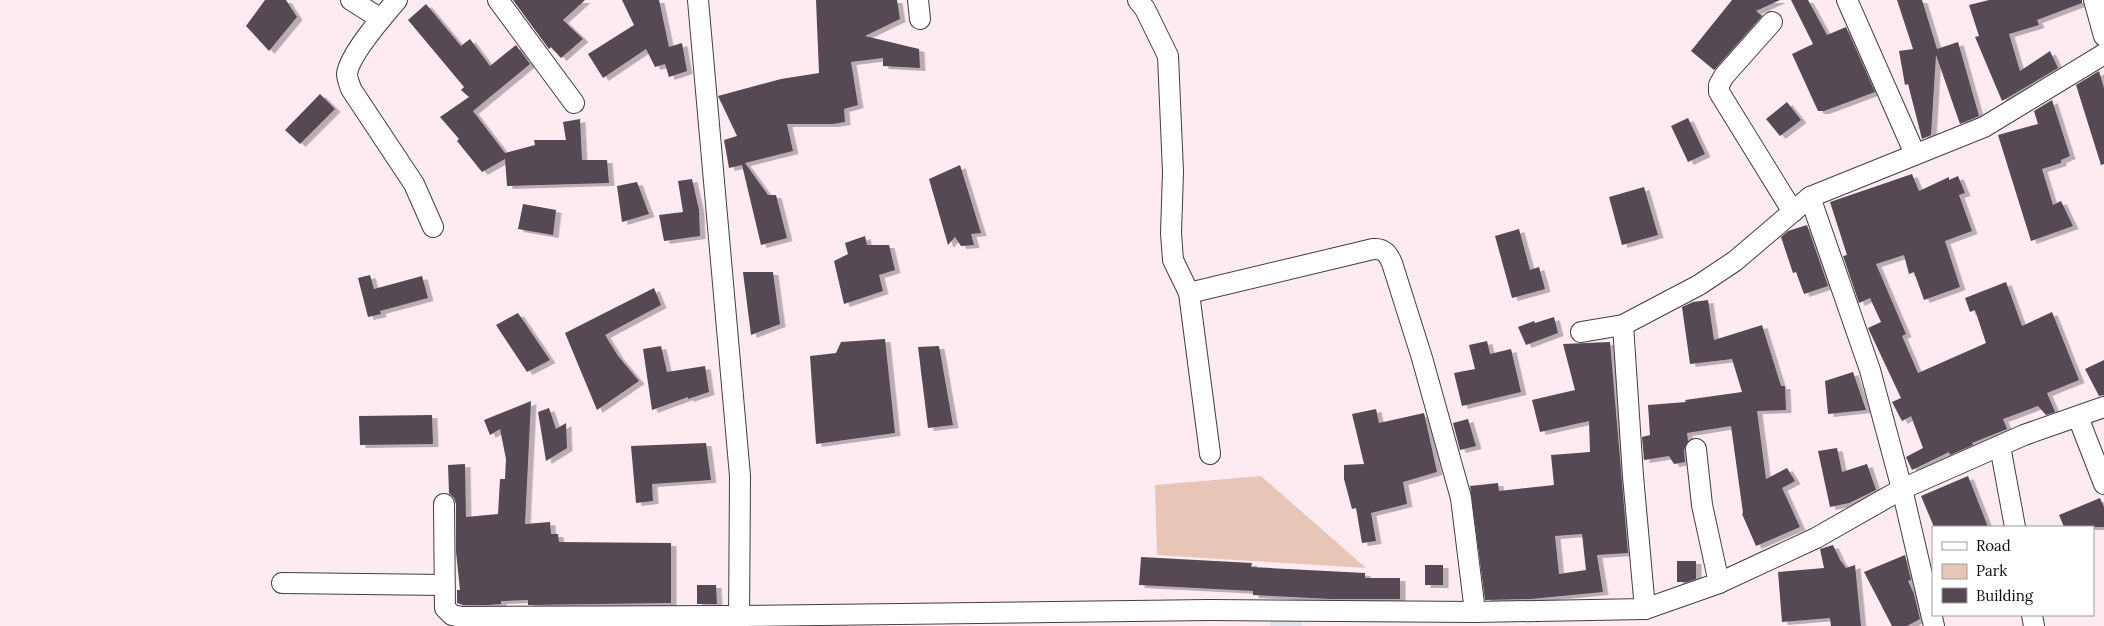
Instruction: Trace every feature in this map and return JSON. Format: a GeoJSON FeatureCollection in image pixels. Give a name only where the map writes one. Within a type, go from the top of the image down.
{"type":"FeatureCollection","features":[{"type":"Feature","properties":{"kind":"street"},"geometry":{"type":"LineString","coordinates":[[351,0],[381,19]]}},
{"type":"Feature","properties":{"kind":"street"},"geometry":{"type":"LineString","coordinates":[[397,0],[381,19],[352,61],[347,75],[351,89],[414,184],[433,227]]}},
{"type":"Feature","properties":{"kind":"street"},"geometry":{"type":"LineString","coordinates":[[498,0],[574,103]]}},
{"type":"Feature","properties":{"kind":"street"},"geometry":{"type":"LineString","coordinates":[[698,0],[740,476],[739,621]]}},
{"type":"Feature","properties":{"kind":"street"},"geometry":{"type":"LineString","coordinates":[[1138,0],[1145,9],[1168,56],[1174,172],[1171,233],[1173,260],[1189,293],[1210,454]]}},
{"type":"Feature","properties":{"kind":"street"},"geometry":{"type":"LineString","coordinates":[[1847,0],[1915,154]]}},
{"type":"Feature","properties":{"kind":"street"},"geometry":{"type":"LineString","coordinates":[[2094,0],[2104,36]]}},
{"type":"Feature","properties":{"kind":"street"},"geometry":{"type":"LineString","coordinates":[[1772,22],[1724,76],[1719,85],[1719,92],[1793,212]]}},
{"type":"Feature","properties":{"kind":"street"},"geometry":{"type":"LineString","coordinates":[[1581,332],[1623,325],[1706,280],[1735,261],[1810,196],[1984,127],[2104,54]]}},
{"type":"Feature","properties":{"kind":"street"},"geometry":{"type":"LineString","coordinates":[[1810,196],[1870,370],[1902,489],[1934,626]]}},
{"type":"Feature","properties":{"kind":"street"},"geometry":{"type":"LineString","coordinates":[[1189,293],[1373,249],[1379,248],[1387,253],[1392,263],[1422,358],[1461,498],[1475,612]]}},
{"type":"Feature","properties":{"kind":"street"},"geometry":{"type":"LineString","coordinates":[[1623,325],[1633,476],[1645,609]]}},
{"type":"Feature","properties":{"kind":"street"},"geometry":{"type":"LineString","coordinates":[[444,504],[445,608],[452,615],[462,617],[739,621],[1209,610],[1360,618],[1475,612],[1645,609],[1719,583],[1816,538],[1902,489],[2024,435],[2104,407]]}},
{"type":"Feature","properties":{"kind":"street"},"geometry":{"type":"LineString","coordinates":[[2078,417],[2104,484]]}},
{"type":"Feature","properties":{"kind":"street"},"geometry":{"type":"LineString","coordinates":[[2000,446],[2015,526]]}},
{"type":"Feature","properties":{"kind":"street"},"geometry":{"type":"LineString","coordinates":[[1696,449],[1702,505],[1719,583]]}},
{"type":"Feature","properties":{"kind":"street"},"geometry":{"type":"LineString","coordinates":[[282,583],[444,584]]}},
{"type":"Feature","properties":{"kind":"shaded area"},"geometry":{"type":"Polygon","coordinates":[[[1270,619],[1302,620],[1302,626],[1270,626],[1270,619]]]}},
{"type":"Feature","properties":{"kind":"green space"},"geometry":{"type":"Polygon","coordinates":[[[1261,476],[1366,568],[1157,555],[1155,485],[1261,476]]]}},
{"type":"Feature","properties":{"kind":"building"},"geometry":{"type":"Polygon","coordinates":[[[265,0],[286,0],[297,17],[269,51],[246,26],[265,0]]]}},
{"type":"Feature","properties":{"kind":"building"},"geometry":{"type":"Polygon","coordinates":[[[513,0],[585,0],[563,20],[583,39],[561,58],[551,47],[549,49],[513,0]]]}},
{"type":"Feature","properties":{"kind":"building"},"geometry":{"type":"Polygon","coordinates":[[[622,0],[659,0],[669,47],[682,43],[687,71],[669,77],[665,64],[655,67],[646,49],[603,78],[588,54],[634,25],[622,0]]]}},
{"type":"Feature","properties":{"kind":"building"},"geometry":{"type":"Polygon","coordinates":[[[816,0],[897,0],[900,19],[865,36],[919,49],[920,68],[883,66],[883,58],[851,62],[858,105],[844,109],[845,122],[833,124],[787,124],[793,151],[745,163],[768,195],[776,195],[787,238],[761,245],[742,165],[729,168],[724,140],[737,136],[718,96],[781,79],[819,73],[816,0]]]}},
{"type":"Feature","properties":{"kind":"building"},"geometry":{"type":"Polygon","coordinates":[[[1732,0],[1780,0],[1756,11],[1762,16],[1714,70],[1691,51],[1732,0]]]}},
{"type":"Feature","properties":{"kind":"building"},"geometry":{"type":"Polygon","coordinates":[[[1791,0],[1808,0],[1827,35],[1846,27],[1875,92],[1824,111],[1818,111],[1792,54],[1813,44],[1791,0]]]}},
{"type":"Feature","properties":{"kind":"building"},"geometry":{"type":"Polygon","coordinates":[[[1897,0],[1922,0],[1937,49],[1958,42],[1979,116],[1960,124],[1936,55],[1931,135],[1922,139],[1908,84],[1905,85],[1899,51],[1913,49],[1897,0]]]}},
{"type":"Feature","properties":{"kind":"building"},"geometry":{"type":"Polygon","coordinates":[[[1989,0],[2082,0],[2082,3],[2037,20],[2039,25],[2009,34],[2020,71],[2050,51],[2058,68],[2002,101],[1975,37],[1979,36],[1969,5],[1989,0]]]}},
{"type":"Feature","properties":{"kind":"building"},"geometry":{"type":"Polygon","coordinates":[[[426,4],[461,46],[470,39],[490,66],[516,45],[530,64],[473,111],[505,153],[535,145],[534,140],[566,140],[563,122],[580,119],[582,160],[607,160],[609,183],[507,186],[505,159],[482,172],[457,141],[459,139],[440,117],[469,97],[461,90],[464,87],[408,20],[426,4]]]}},
{"type":"Feature","properties":{"kind":"building"},"geometry":{"type":"Polygon","coordinates":[[[2099,71],[2104,88],[2104,164],[2101,165],[2076,85],[2099,71]]]}},
{"type":"Feature","properties":{"kind":"building"},"geometry":{"type":"Polygon","coordinates":[[[320,94],[335,109],[300,144],[285,130],[320,94]]]}},
{"type":"Feature","properties":{"kind":"building"},"geometry":{"type":"Polygon","coordinates":[[[2052,100],[2070,156],[2061,160],[2061,163],[2042,169],[2053,205],[2061,201],[2073,226],[2031,241],[1998,135],[2038,124],[2034,111],[2052,100]]]}},
{"type":"Feature","properties":{"kind":"building"},"geometry":{"type":"Polygon","coordinates":[[[1787,102],[1801,120],[1780,136],[1766,119],[1787,102]]]}},
{"type":"Feature","properties":{"kind":"building"},"geometry":{"type":"Polygon","coordinates":[[[1688,118],[1705,154],[1688,162],[1671,126],[1688,118]]]}},
{"type":"Feature","properties":{"kind":"building"},"geometry":{"type":"Polygon","coordinates":[[[960,165],[981,233],[971,234],[974,245],[961,246],[955,237],[948,245],[929,179],[960,165]]]}},
{"type":"Feature","properties":{"kind":"building"},"geometry":{"type":"Polygon","coordinates":[[[1912,174],[1919,191],[1949,177],[1949,180],[1958,176],[1965,193],[1959,195],[1972,231],[1945,241],[1960,287],[1924,300],[1914,272],[1909,274],[1904,255],[1876,264],[1906,334],[1902,336],[1918,373],[1986,343],[1975,310],[1970,312],[1965,298],[2006,282],[2022,326],[2052,312],[2079,380],[2047,393],[2055,412],[2046,415],[2038,406],[2003,419],[2007,429],[1972,443],[1973,445],[1950,455],[1949,452],[1912,470],[1906,457],[1923,448],[1911,416],[1902,421],[1892,402],[1901,398],[1868,328],[1881,322],[1870,298],[1859,303],[1843,256],[1847,255],[1830,202],[1912,174]]]}},
{"type":"Feature","properties":{"kind":"building"},"geometry":{"type":"Polygon","coordinates":[[[692,179],[699,210],[700,236],[664,241],[659,215],[683,212],[678,181],[692,179]]]}},
{"type":"Feature","properties":{"kind":"building"},"geometry":{"type":"Polygon","coordinates":[[[637,182],[649,214],[622,222],[617,186],[637,182]]]}},
{"type":"Feature","properties":{"kind":"building"},"geometry":{"type":"Polygon","coordinates":[[[1644,187],[1658,235],[1622,245],[1609,197],[1644,187]]]}},
{"type":"Feature","properties":{"kind":"building"},"geometry":{"type":"Polygon","coordinates":[[[523,204],[556,210],[553,235],[518,229],[523,204]]]}},
{"type":"Feature","properties":{"kind":"building"},"geometry":{"type":"Polygon","coordinates":[[[1807,225],[1828,286],[1804,294],[1796,272],[1793,273],[1781,237],[1788,231],[1807,225]]]}},
{"type":"Feature","properties":{"kind":"building"},"geometry":{"type":"Polygon","coordinates":[[[1519,229],[1530,270],[1539,267],[1545,289],[1512,298],[1495,236],[1519,229]]]}},
{"type":"Feature","properties":{"kind":"building"},"geometry":{"type":"Polygon","coordinates":[[[865,236],[867,245],[889,245],[895,270],[879,275],[883,291],[844,304],[834,261],[848,254],[845,243],[865,236]]]}},
{"type":"Feature","properties":{"kind":"building"},"geometry":{"type":"Polygon","coordinates":[[[743,272],[773,272],[780,324],[751,335],[743,272]]]}},
{"type":"Feature","properties":{"kind":"building"},"geometry":{"type":"Polygon","coordinates":[[[370,275],[374,289],[422,276],[428,298],[380,311],[381,314],[368,317],[358,278],[370,275]]]}},
{"type":"Feature","properties":{"kind":"building"},"geometry":{"type":"Polygon","coordinates":[[[654,288],[661,305],[605,335],[618,356],[639,381],[597,410],[565,333],[654,288]]]}},
{"type":"Feature","properties":{"kind":"building"},"geometry":{"type":"Polygon","coordinates":[[[1708,300],[1714,340],[1762,325],[1781,386],[1785,386],[1786,410],[1757,411],[1766,479],[1787,468],[1795,481],[1782,488],[1800,527],[1756,546],[1742,514],[1731,426],[1687,433],[1688,441],[1684,450],[1685,462],[1674,464],[1669,456],[1644,460],[1642,437],[1650,435],[1648,405],[1686,402],[1685,400],[1742,392],[1732,359],[1690,364],[1682,307],[1693,302],[1708,300]]]}},
{"type":"Feature","properties":{"kind":"building"},"geometry":{"type":"Polygon","coordinates":[[[518,313],[550,360],[527,372],[496,325],[518,313]]]}},
{"type":"Feature","properties":{"kind":"building"},"geometry":{"type":"Polygon","coordinates":[[[1554,317],[1558,333],[1526,345],[1518,327],[1554,317]]]}},
{"type":"Feature","properties":{"kind":"building"},"geometry":{"type":"Polygon","coordinates":[[[885,339],[895,433],[816,444],[810,356],[836,353],[841,342],[885,339]]]}},
{"type":"Feature","properties":{"kind":"building"},"geometry":{"type":"Polygon","coordinates":[[[1487,341],[1490,354],[1511,349],[1521,392],[1462,406],[1454,373],[1475,369],[1469,345],[1487,341]]]}},
{"type":"Feature","properties":{"kind":"building"},"geometry":{"type":"Polygon","coordinates":[[[1610,342],[1628,553],[1597,555],[1603,592],[1531,599],[1485,600],[1470,486],[1498,483],[1499,491],[1554,485],[1551,455],[1590,452],[1589,421],[1540,432],[1532,400],[1575,390],[1563,344],[1610,342]],[[1582,534],[1555,536],[1559,574],[1586,570],[1582,534]]]}},
{"type":"Feature","properties":{"kind":"building"},"geometry":{"type":"Polygon","coordinates":[[[661,346],[667,372],[705,366],[709,392],[688,399],[688,397],[652,410],[643,349],[661,346]]]}},
{"type":"Feature","properties":{"kind":"building"},"geometry":{"type":"Polygon","coordinates":[[[939,346],[953,425],[928,428],[918,347],[939,346]]]}},
{"type":"Feature","properties":{"kind":"building"},"geometry":{"type":"Polygon","coordinates":[[[2104,360],[2104,395],[2099,396],[2085,369],[2104,360]]]}},
{"type":"Feature","properties":{"kind":"building"},"geometry":{"type":"Polygon","coordinates":[[[1853,372],[1866,410],[1828,414],[1825,381],[1853,372]]]}},
{"type":"Feature","properties":{"kind":"building"},"geometry":{"type":"Polygon","coordinates":[[[531,401],[525,524],[550,522],[551,534],[558,534],[559,542],[671,543],[671,603],[528,605],[528,600],[501,601],[501,604],[488,605],[463,605],[457,603],[457,590],[460,590],[456,552],[456,504],[454,498],[449,493],[448,465],[465,464],[466,517],[498,514],[500,479],[505,479],[506,459],[500,429],[490,435],[484,420],[531,401]]]}},
{"type":"Feature","properties":{"kind":"building"},"geometry":{"type":"Polygon","coordinates":[[[549,408],[556,429],[566,423],[567,448],[546,461],[538,412],[549,408]]]}},
{"type":"Feature","properties":{"kind":"building"},"geometry":{"type":"Polygon","coordinates":[[[1376,409],[1379,423],[1424,413],[1437,472],[1403,482],[1407,504],[1371,513],[1376,541],[1362,543],[1356,508],[1352,509],[1344,479],[1344,465],[1364,464],[1352,414],[1376,409]]]}},
{"type":"Feature","properties":{"kind":"building"},"geometry":{"type":"Polygon","coordinates":[[[432,415],[433,444],[360,445],[359,416],[432,415]]]}},
{"type":"Feature","properties":{"kind":"building"},"geometry":{"type":"Polygon","coordinates":[[[1468,419],[1476,446],[1460,450],[1453,423],[1468,419]]]}},
{"type":"Feature","properties":{"kind":"building"},"geometry":{"type":"Polygon","coordinates":[[[706,443],[711,480],[652,484],[653,501],[636,503],[631,446],[706,443]]]}},
{"type":"Feature","properties":{"kind":"building"},"geometry":{"type":"Polygon","coordinates":[[[1837,448],[1842,472],[1867,464],[1876,490],[1849,503],[1830,507],[1818,451],[1837,448]]]}},
{"type":"Feature","properties":{"kind":"building"},"geometry":{"type":"Polygon","coordinates":[[[1968,476],[1988,526],[1934,526],[1921,496],[1968,476]]]}},
{"type":"Feature","properties":{"kind":"building"},"geometry":{"type":"Polygon","coordinates":[[[2100,498],[2104,507],[2104,527],[2064,526],[2059,515],[2100,498]]]}},
{"type":"Feature","properties":{"kind":"building"},"geometry":{"type":"Polygon","coordinates":[[[1833,545],[1846,568],[1855,565],[1861,626],[1831,626],[1830,618],[1782,622],[1778,572],[1824,568],[1820,549],[1833,545]]]}},
{"type":"Feature","properties":{"kind":"building"},"geometry":{"type":"Polygon","coordinates":[[[1905,555],[1911,580],[1908,581],[1914,594],[1920,619],[1907,626],[1892,626],[1864,572],[1905,555]]]}},
{"type":"Feature","properties":{"kind":"building"},"geometry":{"type":"Polygon","coordinates":[[[1141,557],[1252,563],[1251,567],[1365,573],[1365,578],[1400,578],[1400,599],[1330,599],[1253,595],[1253,591],[1139,585],[1141,557]]]}},
{"type":"Feature","properties":{"kind":"building"},"geometry":{"type":"Polygon","coordinates":[[[1677,561],[1696,561],[1696,579],[1687,582],[1677,582],[1677,561]]]}},
{"type":"Feature","properties":{"kind":"building"},"geometry":{"type":"Polygon","coordinates":[[[1425,565],[1443,565],[1443,585],[1425,585],[1425,565]]]}},
{"type":"Feature","properties":{"kind":"building"},"geometry":{"type":"Polygon","coordinates":[[[697,585],[716,585],[717,604],[697,604],[697,585]]]}}]}
